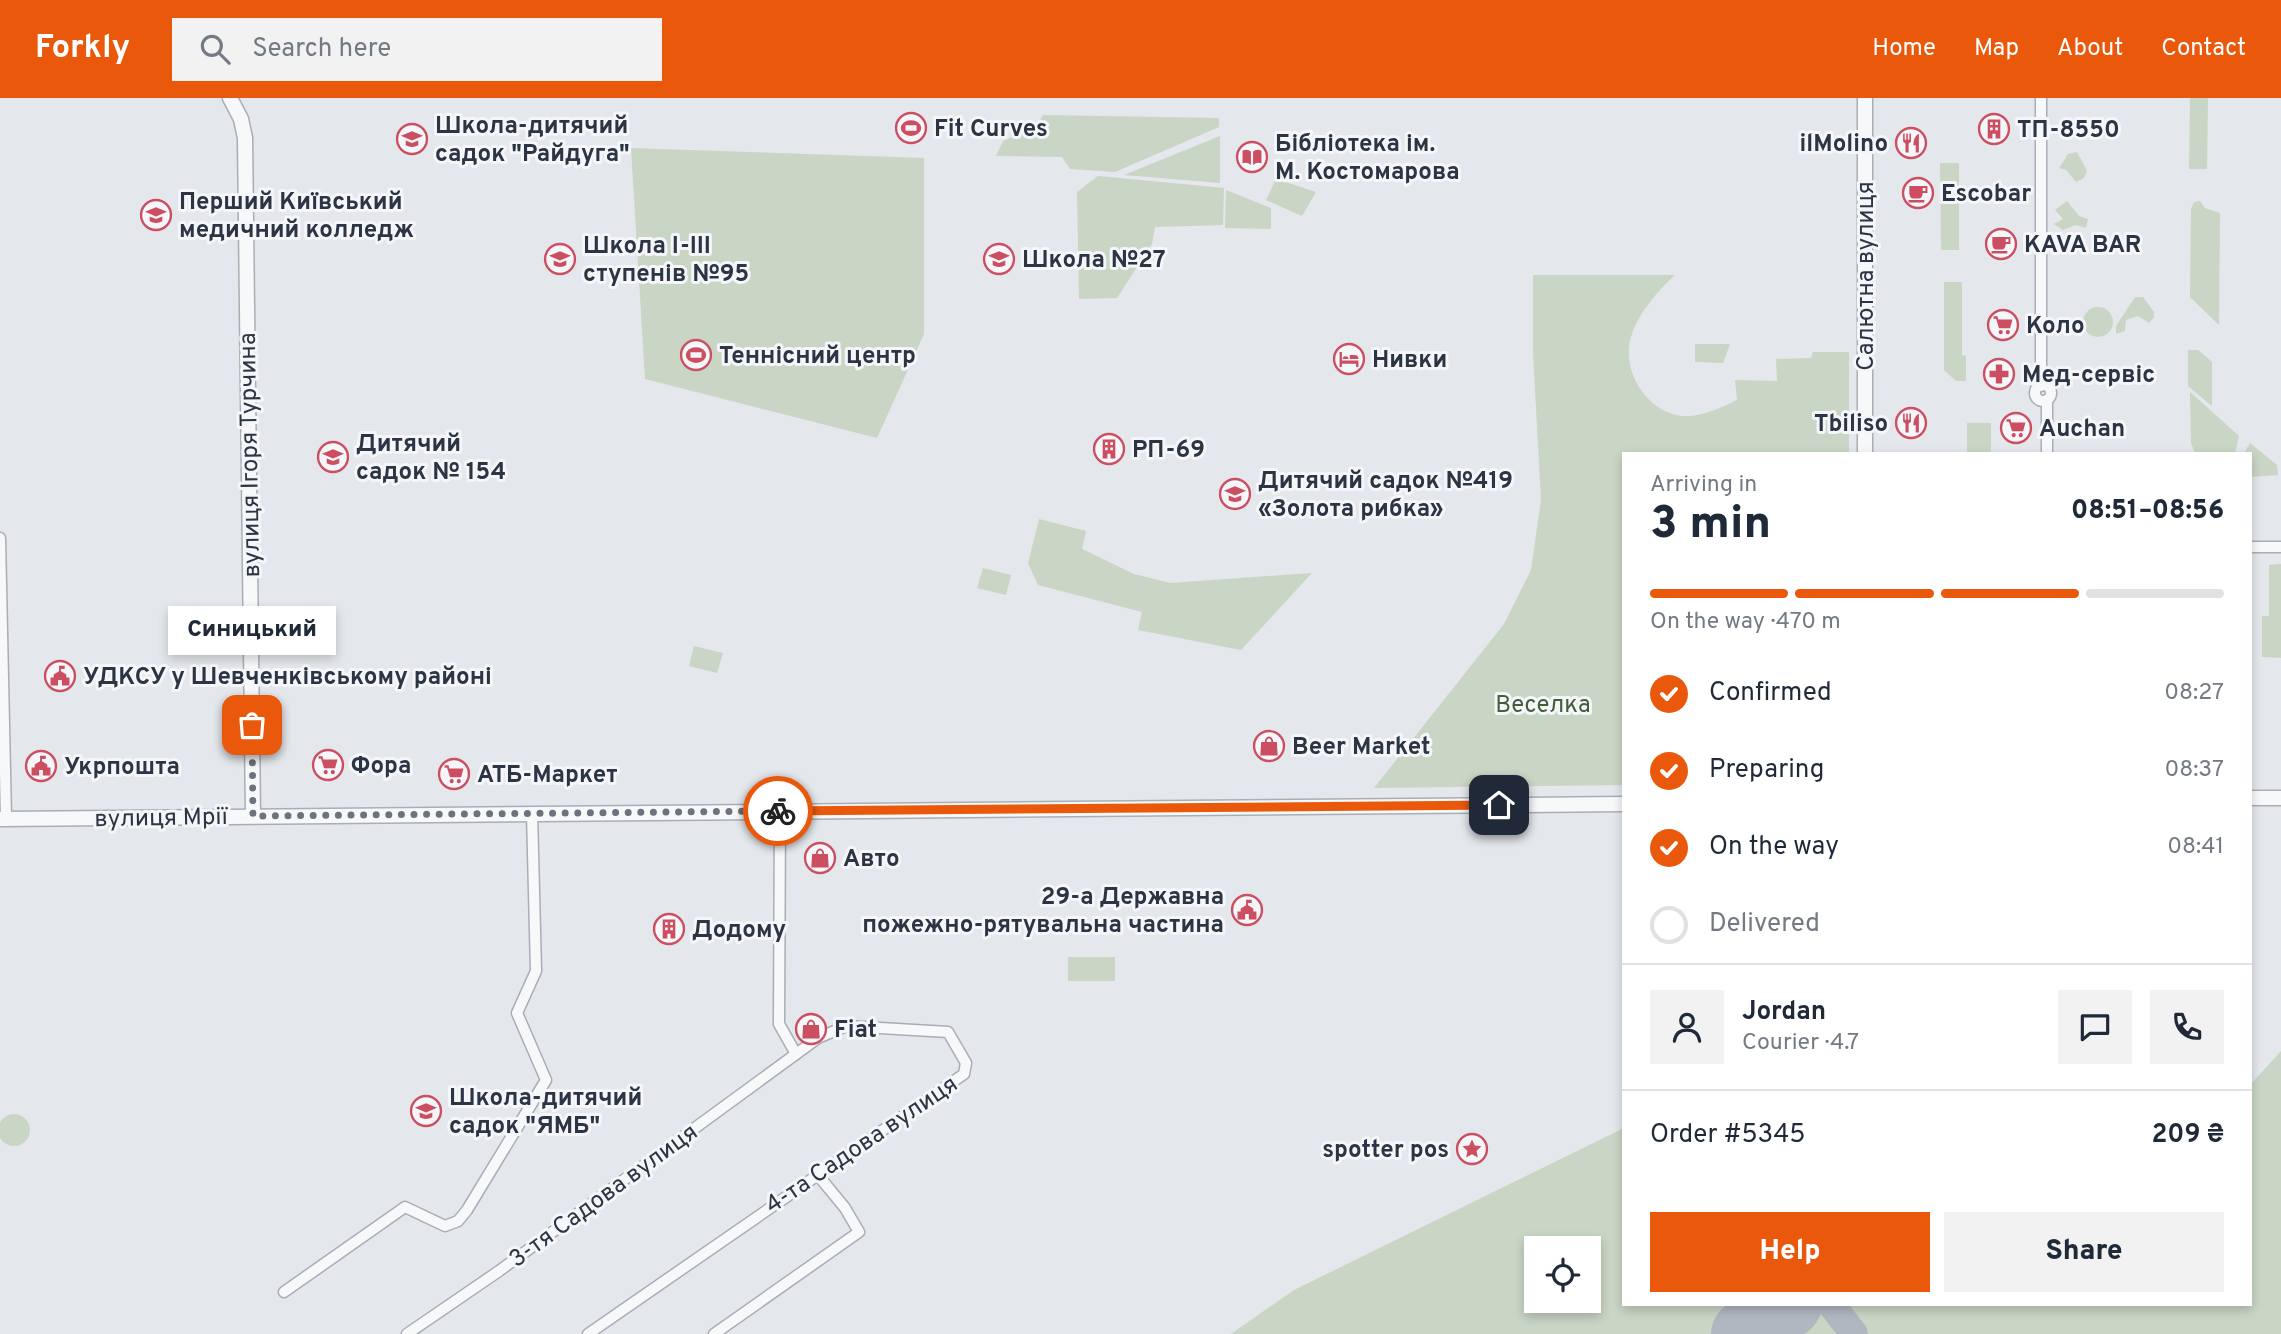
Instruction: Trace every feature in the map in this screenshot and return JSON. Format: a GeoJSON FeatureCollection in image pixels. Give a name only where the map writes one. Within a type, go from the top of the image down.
{"type":"FeatureCollection","features":[{"type":"Feature","properties":{"kind":"street","name":"вулиця Ігоря Турчина"},"geometry":{"type":"LineString","coordinates":[[230,98],[242,119],[245,148],[253,816]]}},
{"type":"Feature","properties":{"kind":"street","name":"Салютна вулиця"},"geometry":{"type":"LineString","coordinates":[[1865,98],[1865,452]]}},
{"type":"Feature","properties":{"kind":"street"},"geometry":{"type":"LineString","coordinates":[[2041,98],[2041,386],[2050,390],[2047,400],[2047,452]]}},
{"type":"Feature","properties":{"kind":"street"},"geometry":{"type":"LineString","coordinates":[[0,538],[3,818]]}},
{"type":"Feature","properties":{"kind":"street"},"geometry":{"type":"LineString","coordinates":[[2252,547],[2281,547]]}},
{"type":"Feature","properties":{"kind":"street"},"geometry":{"type":"LineString","coordinates":[[2252,798],[2281,798]]}},
{"type":"Feature","properties":{"kind":"street","name":"вулиця Мрії"},"geometry":{"type":"LineString","coordinates":[[3,818],[1622,804]]}},
{"type":"Feature","properties":{"kind":"street"},"geometry":{"type":"LineString","coordinates":[[780,811],[779,1024],[796,1055]]}},
{"type":"Feature","properties":{"kind":"street"},"geometry":{"type":"LineString","coordinates":[[285,1292],[405,1207],[445,1226],[463,1217],[546,1080],[517,1013],[536,971],[532,813]]}},
{"type":"Feature","properties":{"kind":"street","name":"4-та Садова вулиця"},"geometry":{"type":"LineString","coordinates":[[588,1334],[964,1074],[966,1063],[948,1032],[943,1029],[846,1026],[818,1038],[796,1055]]}},
{"type":"Feature","properties":{"kind":"street","name":"3-тя Садова вулиця"},"geometry":{"type":"LineString","coordinates":[[407,1334],[796,1055]]}},
{"type":"Feature","properties":{"kind":"street"},"geometry":{"type":"LineString","coordinates":[[714,1334],[859,1232],[817,1174]]}},
{"type":"Feature","properties":{"kind":"green space"},"geometry":{"type":"Polygon","coordinates":[[[2190,98],[2208,98],[2207,169],[2189,169],[2190,98]]]}},
{"type":"Feature","properties":{"kind":"green space"},"geometry":{"type":"Polygon","coordinates":[[[1043,115],[1219,118],[1219,127],[1115,172],[1070,169],[1062,157],[996,156],[1003,141],[1037,126],[1043,115]]]}},
{"type":"Feature","properties":{"kind":"green space"},"geometry":{"type":"Polygon","coordinates":[[[1220,136],[1220,183],[1124,175],[1220,136]]]}},
{"type":"Feature","properties":{"kind":"green space"},"geometry":{"type":"Polygon","coordinates":[[[631,148],[924,158],[924,334],[877,438],[645,379],[631,148]]]}},
{"type":"Feature","properties":{"kind":"green space"},"geometry":{"type":"Polygon","coordinates":[[[2077,152],[2087,171],[2084,178],[2076,182],[2066,170],[2059,168],[2068,154],[2077,152]]]}},
{"type":"Feature","properties":{"kind":"green space"},"geometry":{"type":"Polygon","coordinates":[[[1940,163],[1959,163],[1959,250],[1941,250],[1940,163]]]}},
{"type":"Feature","properties":{"kind":"green space"},"geometry":{"type":"Polygon","coordinates":[[[1098,176],[1224,188],[1223,225],[1155,227],[1152,244],[1117,298],[1079,299],[1077,192],[1098,176]]]}},
{"type":"Feature","properties":{"kind":"green space"},"geometry":{"type":"Polygon","coordinates":[[[1276,179],[1316,192],[1302,216],[1266,200],[1276,179]]]}},
{"type":"Feature","properties":{"kind":"green space"},"geometry":{"type":"Polygon","coordinates":[[[1226,190],[1271,208],[1271,229],[1225,228],[1226,190]]]}},
{"type":"Feature","properties":{"kind":"green space"},"geometry":{"type":"Polygon","coordinates":[[[2067,201],[2079,216],[2088,219],[2086,228],[2076,225],[2063,230],[2054,224],[2063,219],[2055,210],[2067,201]]]}},
{"type":"Feature","properties":{"kind":"green space"},"geometry":{"type":"Polygon","coordinates":[[[2200,201],[2205,208],[2220,213],[2219,325],[2190,297],[2191,209],[2194,202],[2200,201]]]}},
{"type":"Feature","properties":{"kind":"green space","name":"Веселка"},"geometry":{"type":"Polygon","coordinates":[[[1533,275],[1675,275],[1643,311],[1631,337],[1630,365],[1642,391],[1652,402],[1676,415],[1703,414],[1737,400],[1735,380],[1777,381],[1776,359],[1811,358],[1813,352],[1849,352],[1849,452],[1622,452],[1622,785],[1374,788],[1504,624],[1531,570],[1541,500],[1533,353],[1533,275]]]}},
{"type":"Feature","properties":{"kind":"green space"},"geometry":{"type":"Polygon","coordinates":[[[1944,282],[1962,282],[1962,355],[1966,356],[1966,381],[1956,381],[1944,370],[1944,282]]]}},
{"type":"Feature","properties":{"kind":"green space"},"geometry":{"type":"Polygon","coordinates":[[[2135,297],[2143,297],[2154,312],[2154,317],[2149,323],[2138,316],[2126,320],[2125,331],[2116,334],[2116,326],[2135,297]]]}},
{"type":"Feature","properties":{"kind":"green space"},"geometry":{"type":"Polygon","coordinates":[[[2098,307],[2109,311],[2113,322],[2109,333],[2098,337],[2087,333],[2083,322],[2087,311],[2098,307]]]}},
{"type":"Feature","properties":{"kind":"green space"},"geometry":{"type":"Polygon","coordinates":[[[1695,344],[1730,344],[1723,363],[1695,362],[1695,344]]]}},
{"type":"Feature","properties":{"kind":"green space"},"geometry":{"type":"Polygon","coordinates":[[[2188,350],[2198,350],[2212,362],[2212,406],[2188,386],[2188,350]]]}},
{"type":"Feature","properties":{"kind":"green space"},"geometry":{"type":"Polygon","coordinates":[[[2190,392],[2239,436],[2235,452],[2195,452],[2191,443],[2190,392]]]}},
{"type":"Feature","properties":{"kind":"green space"},"geometry":{"type":"Polygon","coordinates":[[[1967,423],[1991,423],[1991,452],[1967,452],[1967,423]]]}},
{"type":"Feature","properties":{"kind":"green space"},"geometry":{"type":"Polygon","coordinates":[[[2250,443],[2277,465],[2278,475],[2252,477],[2252,452],[2245,452],[2250,443]]]}},
{"type":"Feature","properties":{"kind":"green space"},"geometry":{"type":"Polygon","coordinates":[[[1039,519],[1086,531],[1082,549],[1134,574],[1170,583],[1312,573],[1241,650],[1138,630],[1142,612],[1038,585],[1028,563],[1039,519]]]}},
{"type":"Feature","properties":{"kind":"green space"},"geometry":{"type":"Polygon","coordinates":[[[2281,564],[2281,658],[2262,657],[2262,616],[2269,616],[2269,565],[2281,564]]]}},
{"type":"Feature","properties":{"kind":"green space"},"geometry":{"type":"Polygon","coordinates":[[[983,568],[1011,575],[1006,595],[977,588],[983,568]]]}},
{"type":"Feature","properties":{"kind":"green space"},"geometry":{"type":"Polygon","coordinates":[[[694,646],[723,653],[717,673],[689,666],[694,646]]]}},
{"type":"Feature","properties":{"kind":"green space"},"geometry":{"type":"Polygon","coordinates":[[[1068,957],[1115,957],[1115,981],[1068,981],[1068,957]]]}},
{"type":"Feature","properties":{"kind":"green space"},"geometry":{"type":"Polygon","coordinates":[[[2281,1051],[2281,1334],[1231,1334],[1294,1290],[1622,1129],[1622,1306],[2252,1306],[2252,1083],[2281,1051]]]}},
{"type":"Feature","properties":{"kind":"green space"},"geometry":{"type":"Polygon","coordinates":[[[8,1115],[20,1115],[29,1124],[29,1136],[20,1145],[8,1145],[-1,1136],[-1,1124],[8,1115]]]}},
{"type":"Feature","properties":{"kind":"taxiway"},"geometry":{"type":"LineString","coordinates":[[1833,1306],[1854,1334]]}},
{"type":"Feature","properties":{"kind":"runway"},"geometry":{"type":"LineString","coordinates":[[1745,1334],[1785,1306]]}},
{"type":"Feature","properties":{"kind":"way so far"},"geometry":{"type":"LineString","coordinates":[[252,725],[253,816],[778,811]]}},
{"type":"Feature","properties":{"kind":"place","name":"Fit Curves"},"geometry":{"type":"Point","coordinates":[911,128]}},
{"type":"Feature","properties":{"kind":"place","name":"ТП-8550"},"geometry":{"type":"Point","coordinates":[1994,129]}},
{"type":"Feature","properties":{"kind":"place","name":"Школа-дитячий садок \"Райдуга\""},"geometry":{"type":"Point","coordinates":[412,139]}},
{"type":"Feature","properties":{"kind":"place","name":"ilMolino"},"geometry":{"type":"Point","coordinates":[1911,143]}},
{"type":"Feature","properties":{"kind":"place","name":"Бібліотека ім. М. Костомарова"},"geometry":{"type":"Point","coordinates":[1252,157]}},
{"type":"Feature","properties":{"kind":"place","name":"Escobar"},"geometry":{"type":"Point","coordinates":[1918,193]}},
{"type":"Feature","properties":{"kind":"place","name":"Перший Київський медичний колледж"},"geometry":{"type":"Point","coordinates":[156,215]}},
{"type":"Feature","properties":{"kind":"place","name":"KAVA BAR"},"geometry":{"type":"Point","coordinates":[2001,244]}},
{"type":"Feature","properties":{"kind":"place","name":"Школа І-ІІІ ступенів №95"},"geometry":{"type":"Point","coordinates":[560,259]}},
{"type":"Feature","properties":{"kind":"place","name":"Школа №27"},"geometry":{"type":"Point","coordinates":[999,259]}},
{"type":"Feature","properties":{"kind":"place","name":"Коло"},"geometry":{"type":"Point","coordinates":[2003,325]}},
{"type":"Feature","properties":{"kind":"place","name":"Теннісний центр"},"geometry":{"type":"Point","coordinates":[696,355]}},
{"type":"Feature","properties":{"kind":"place","name":"Нивки"},"geometry":{"type":"Point","coordinates":[1349,359]}},
{"type":"Feature","properties":{"kind":"place","name":"Мед-сервіс"},"geometry":{"type":"Point","coordinates":[1999,374]}},
{"type":"Feature","properties":{"kind":"place","name":"Tbiliso"},"geometry":{"type":"Point","coordinates":[1911,423]}},
{"type":"Feature","properties":{"kind":"place","name":"Auchan"},"geometry":{"type":"Point","coordinates":[2016,428]}},
{"type":"Feature","properties":{"kind":"place","name":"РП-69"},"geometry":{"type":"Point","coordinates":[1109,449]}},
{"type":"Feature","properties":{"kind":"place","name":"Дитячий садок № 154"},"geometry":{"type":"Point","coordinates":[333,457]}},
{"type":"Feature","properties":{"kind":"place","name":"Дитячий садок №419 «Золота рибка»"},"geometry":{"type":"Point","coordinates":[1235,494]}},
{"type":"Feature","properties":{"kind":"place","name":"УДКСУ у Шевченківському районі"},"geometry":{"type":"Point","coordinates":[60,676]}},
{"type":"Feature","properties":{"kind":"place","name":"Синицький"},"geometry":{"type":"Point","coordinates":[252,725]}},
{"type":"Feature","properties":{"kind":"place","name":"Beer Market"},"geometry":{"type":"Point","coordinates":[1269,746]}},
{"type":"Feature","properties":{"kind":"place","name":"Фора"},"geometry":{"type":"Point","coordinates":[328,765]}},
{"type":"Feature","properties":{"kind":"place","name":"Укрпошта"},"geometry":{"type":"Point","coordinates":[41,766]}},
{"type":"Feature","properties":{"kind":"place","name":"АТБ-Маркет"},"geometry":{"type":"Point","coordinates":[454,774]}},
{"type":"Feature","properties":{"kind":"place","name":"Авто"},"geometry":{"type":"Point","coordinates":[820,858]}},
{"type":"Feature","properties":{"kind":"place","name":"29-а Державна пожежно-рятувальна частина"},"geometry":{"type":"Point","coordinates":[1247,910]}},
{"type":"Feature","properties":{"kind":"place","name":"Додому"},"geometry":{"type":"Point","coordinates":[669,929]}},
{"type":"Feature","properties":{"kind":"place","name":"Fiat"},"geometry":{"type":"Point","coordinates":[811,1029]}},
{"type":"Feature","properties":{"kind":"place","name":"Школа-дитячий садок \"ЯМБ\""},"geometry":{"type":"Point","coordinates":[426,1111]}},
{"type":"Feature","properties":{"kind":"place","name":"spotter pos"},"geometry":{"type":"Point","coordinates":[1472,1149]}},
{"type":"Feature","properties":{"kind":"route"},"geometry":{"type":"LineString","coordinates":[[778,811],[1499,805]]}}]}
